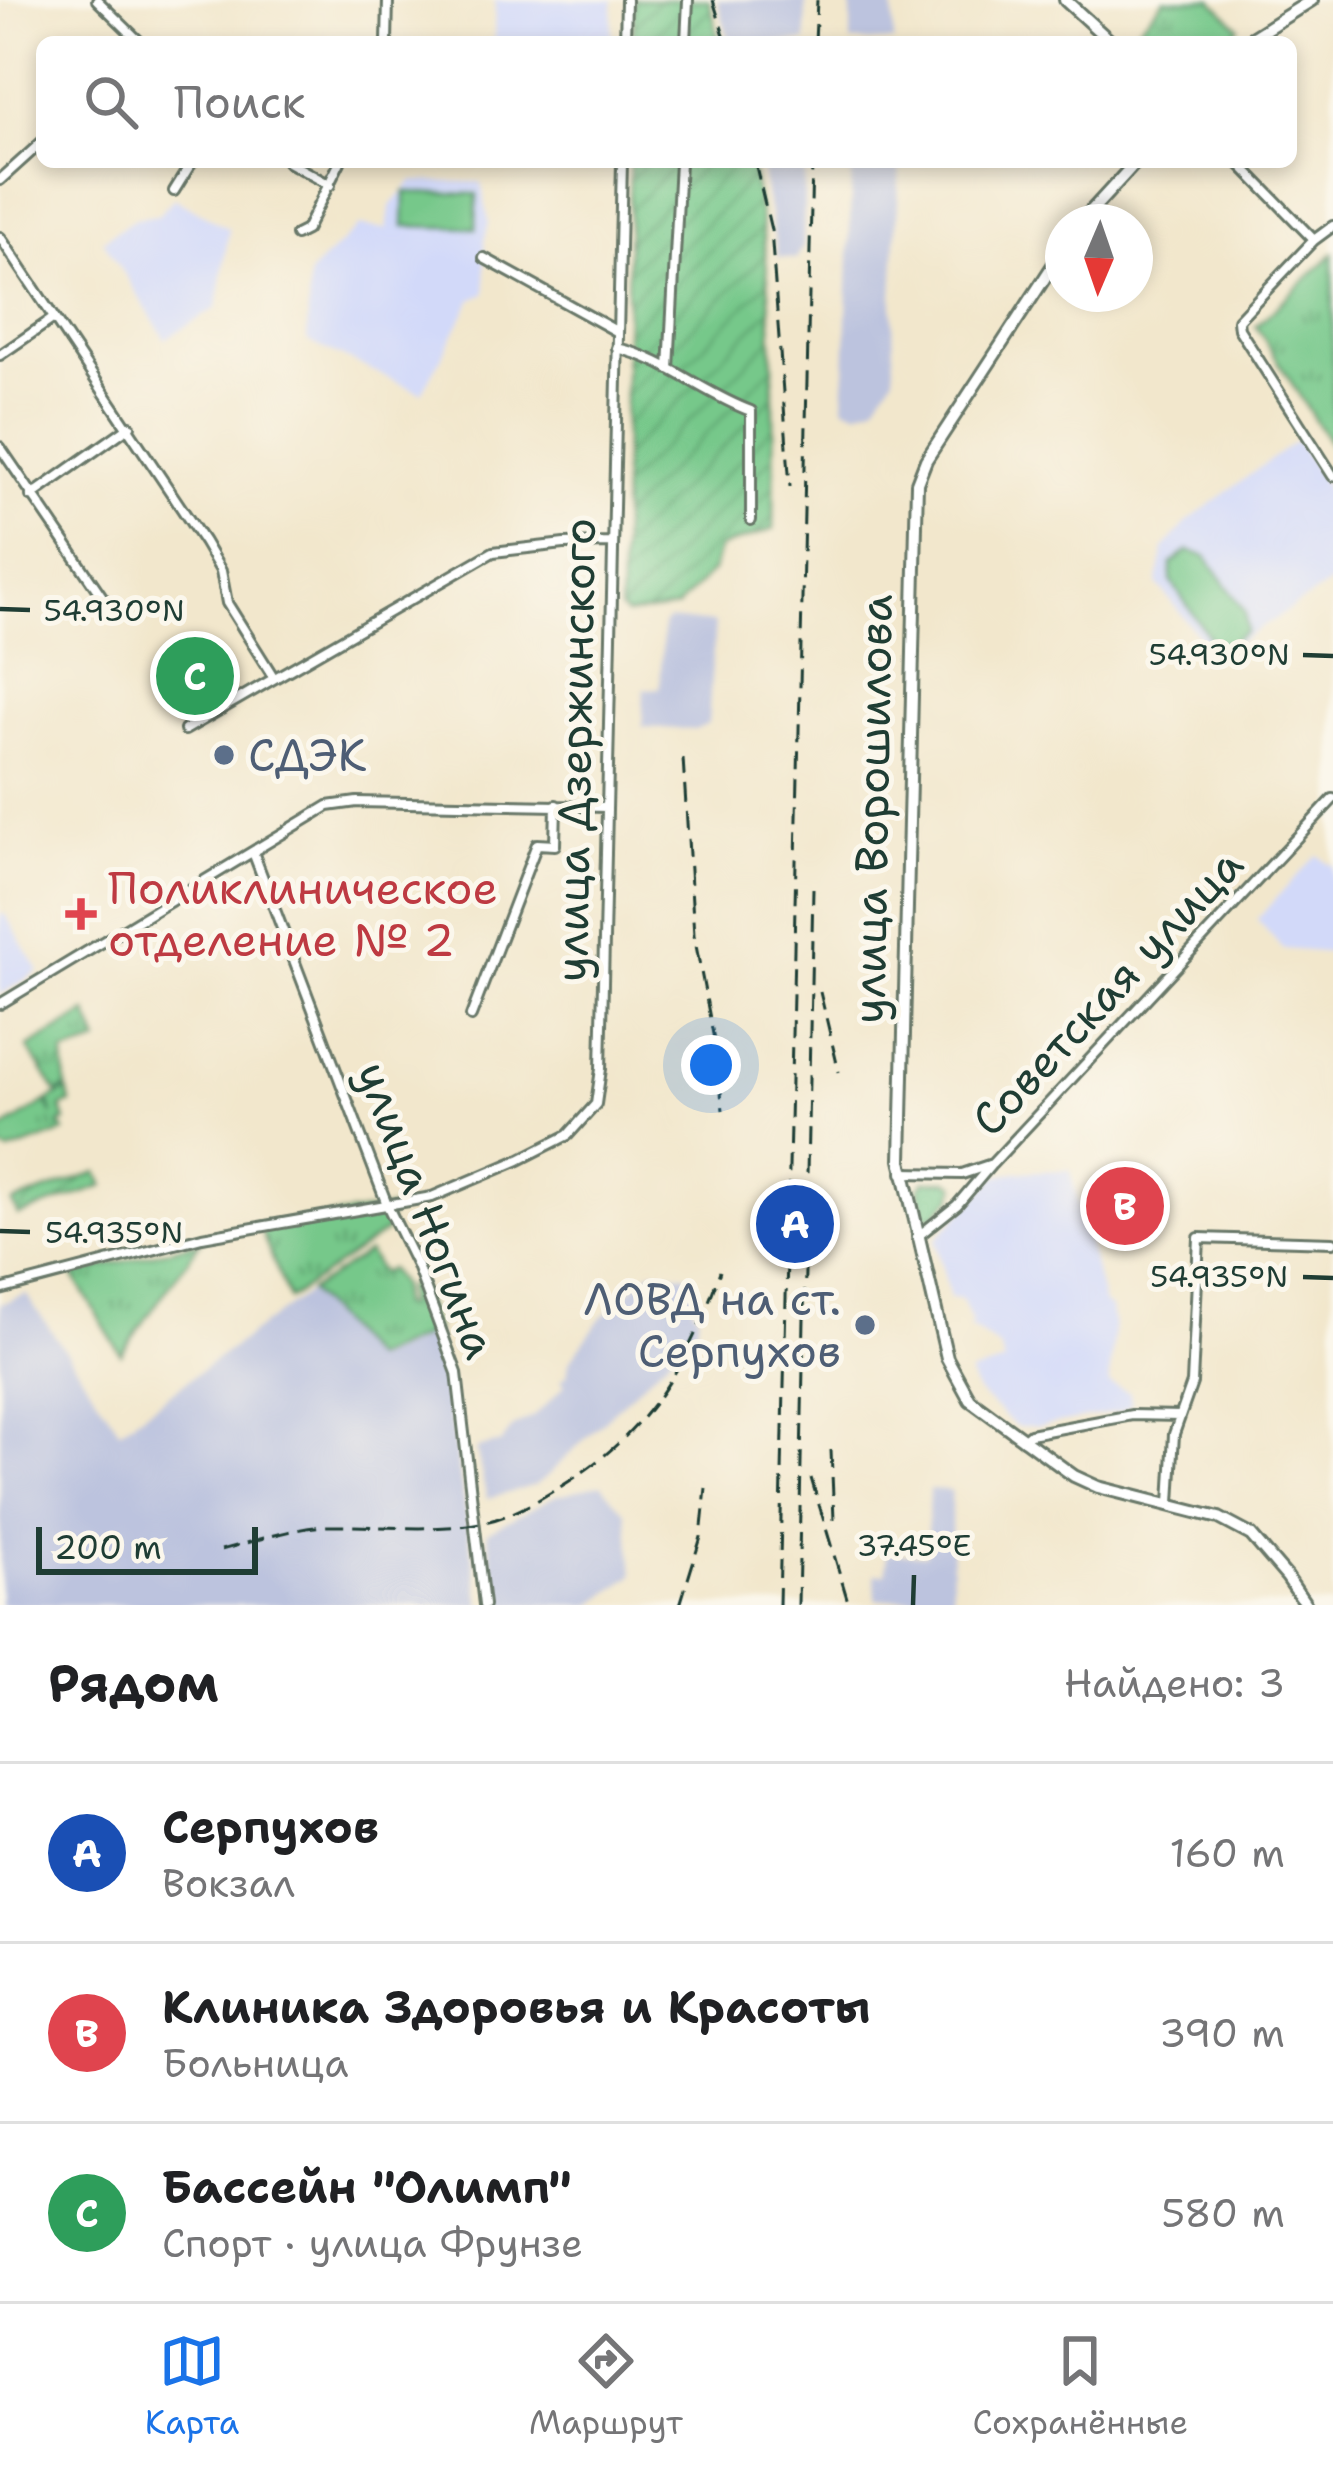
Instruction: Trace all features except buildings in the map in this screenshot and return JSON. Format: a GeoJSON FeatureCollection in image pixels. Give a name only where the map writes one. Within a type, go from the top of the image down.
{"type":"FeatureCollection","features":[{"type":"Feature","properties":{"kind":"main road"},"geometry":{"type":"LineString","coordinates":[[1065,0],[1104,36]]}},
{"type":"Feature","properties":{"kind":"main road"},"geometry":{"type":"LineString","coordinates":[[1255,36],[1312,0]]}},
{"type":"Feature","properties":{"kind":"main road"},"geometry":{"type":"LineString","coordinates":[[1098,204],[1131,168]]}},
{"type":"Feature","properties":{"kind":"main road","name":"улица Ворошилова"},"geometry":{"type":"LineString","coordinates":[[1023,1441],[970,1400],[947,1358],[902,1173],[901,1086],[917,483],[926,460],[1045,278]]}},
{"type":"Feature","properties":{"kind":"main road"},"geometry":{"type":"LineString","coordinates":[[1023,1441],[1082,1480],[1219,1518],[1251,1535],[1306,1605]]}},
{"type":"Feature","properties":{"kind":"street"},"geometry":{"type":"LineString","coordinates":[[97,0],[134,36]]}},
{"type":"Feature","properties":{"kind":"street"},"geometry":{"type":"LineString","coordinates":[[386,36],[388,0]]}},
{"type":"Feature","properties":{"kind":"street"},"geometry":{"type":"LineString","coordinates":[[625,36],[626,0]]}},
{"type":"Feature","properties":{"kind":"street"},"geometry":{"type":"LineString","coordinates":[[686,36],[688,0]]}},
{"type":"Feature","properties":{"kind":"street"},"geometry":{"type":"LineString","coordinates":[[0,180],[36,147]]}},
{"type":"Feature","properties":{"kind":"street"},"geometry":{"type":"LineString","coordinates":[[175,191],[188,168]]}},
{"type":"Feature","properties":{"kind":"street"},"geometry":{"type":"LineString","coordinates":[[299,168],[330,185]]}},
{"type":"Feature","properties":{"kind":"street"},"geometry":{"type":"LineString","coordinates":[[296,235],[305,230],[337,168]]}},
{"type":"Feature","properties":{"kind":"street","name":"улица Дзержинского"},"geometry":{"type":"LineString","coordinates":[[0,1290],[202,1237],[432,1197],[549,1146],[568,1135],[596,1104],[601,1069],[622,168]]}},
{"type":"Feature","properties":{"kind":"street"},"geometry":{"type":"LineString","coordinates":[[669,369],[680,168]]}},
{"type":"Feature","properties":{"kind":"street"},"geometry":{"type":"LineString","coordinates":[[1244,168],[1314,240]]}},
{"type":"Feature","properties":{"kind":"street"},"geometry":{"type":"LineString","coordinates":[[1333,226],[1238,320],[1239,329],[1333,476]]}},
{"type":"Feature","properties":{"kind":"street"},"geometry":{"type":"LineString","coordinates":[[0,237],[130,426],[220,571],[227,604],[274,678]]}},
{"type":"Feature","properties":{"kind":"street"},"geometry":{"type":"LineString","coordinates":[[484,258],[618,332]]}},
{"type":"Feature","properties":{"kind":"street"},"geometry":{"type":"LineString","coordinates":[[0,355],[54,318]]}},
{"type":"Feature","properties":{"kind":"street"},"geometry":{"type":"LineString","coordinates":[[617,347],[638,352],[753,414],[751,520]]}},
{"type":"Feature","properties":{"kind":"street"},"geometry":{"type":"LineString","coordinates":[[32,496],[130,426]]}},
{"type":"Feature","properties":{"kind":"street"},"geometry":{"type":"LineString","coordinates":[[0,447],[105,601]]}},
{"type":"Feature","properties":{"kind":"street"},"geometry":{"type":"LineString","coordinates":[[185,730],[493,552],[612,543]]}},
{"type":"Feature","properties":{"kind":"street","name":"Советская улица"},"geometry":{"type":"LineString","coordinates":[[902,1173],[969,1173],[992,1164],[1333,799]]}},
{"type":"Feature","properties":{"kind":"street"},"geometry":{"type":"LineString","coordinates":[[0,1004],[328,806],[357,802],[607,807]]}},
{"type":"Feature","properties":{"kind":"street"},"geometry":{"type":"LineString","coordinates":[[471,1016],[537,844],[555,845],[556,806]]}},
{"type":"Feature","properties":{"kind":"street","name":"улица Ногина"},"geometry":{"type":"LineString","coordinates":[[253,852],[388,1207],[458,1373],[484,1605]]}},
{"type":"Feature","properties":{"kind":"street"},"geometry":{"type":"LineString","coordinates":[[916,1237],[957,1205],[992,1164]]}},
{"type":"Feature","properties":{"kind":"street"},"geometry":{"type":"LineString","coordinates":[[950,1173],[959,1177],[964,1188],[957,1205]]}},
{"type":"Feature","properties":{"kind":"street"},"geometry":{"type":"LineString","coordinates":[[1170,1503],[1174,1434],[1192,1383],[1199,1238],[1333,1242]]}},
{"type":"Feature","properties":{"kind":"street"},"geometry":{"type":"LineString","coordinates":[[1023,1441],[1030,1435],[1132,1415],[1180,1416]]}},
{"type":"Feature","properties":{"kind":"shaded area"},"geometry":{"type":"Polygon","coordinates":[[[495,0],[613,0],[612,36],[494,36],[495,0]]]}},
{"type":"Feature","properties":{"kind":"shaded area"},"geometry":{"type":"Polygon","coordinates":[[[717,0],[806,0],[806,36],[728,36],[717,0]]]}},
{"type":"Feature","properties":{"kind":"shaded area"},"geometry":{"type":"Polygon","coordinates":[[[851,0],[893,0],[894,36],[851,36],[851,0]]]}},
{"type":"Feature","properties":{"kind":"shaded area"},"geometry":{"type":"Polygon","coordinates":[[[761,168],[805,168],[803,246],[796,259],[778,257],[761,168]]]}},
{"type":"Feature","properties":{"kind":"shaded area"},"geometry":{"type":"Polygon","coordinates":[[[852,168],[900,168],[894,376],[875,405],[857,411],[844,406],[852,168]]]}},
{"type":"Feature","properties":{"kind":"shaded area"},"geometry":{"type":"Polygon","coordinates":[[[412,181],[481,182],[489,223],[484,241],[486,293],[472,300],[422,393],[307,341],[309,274],[359,226],[387,229],[390,207],[412,181]]]}},
{"type":"Feature","properties":{"kind":"shaded area"},"geometry":{"type":"Polygon","coordinates":[[[174,198],[229,229],[217,308],[165,339],[103,240],[136,218],[158,215],[174,198]]]}},
{"type":"Feature","properties":{"kind":"shaded area"},"geometry":{"type":"Polygon","coordinates":[[[1297,440],[1333,498],[1333,582],[1215,657],[1157,584],[1164,549],[1188,521],[1297,440]]]}},
{"type":"Feature","properties":{"kind":"shaded area"},"geometry":{"type":"Polygon","coordinates":[[[668,620],[715,623],[708,724],[695,730],[642,727],[644,689],[660,688],[663,625],[668,620]]]}},
{"type":"Feature","properties":{"kind":"shaded area"},"geometry":{"type":"Polygon","coordinates":[[[1317,855],[1333,866],[1333,953],[1283,949],[1257,919],[1317,855]]]}},
{"type":"Feature","properties":{"kind":"shaded area"},"geometry":{"type":"Polygon","coordinates":[[[0,914],[5,914],[39,971],[0,995],[0,914]]]}},
{"type":"Feature","properties":{"kind":"shaded area"},"geometry":{"type":"Polygon","coordinates":[[[1070,1170],[1104,1304],[1111,1309],[1109,1384],[1129,1392],[1132,1404],[1122,1411],[1016,1427],[977,1392],[969,1374],[1004,1363],[999,1347],[969,1327],[972,1323],[962,1299],[950,1298],[935,1240],[996,1177],[1070,1170]]]}},
{"type":"Feature","properties":{"kind":"shaded area"},"geometry":{"type":"Polygon","coordinates":[[[652,1270],[693,1276],[692,1308],[699,1316],[695,1332],[546,1477],[536,1485],[487,1499],[476,1449],[501,1443],[513,1427],[537,1414],[565,1385],[561,1380],[569,1362],[601,1318],[652,1270]]]}},
{"type":"Feature","properties":{"kind":"shaded area"},"geometry":{"type":"Polygon","coordinates":[[[308,1292],[371,1361],[436,1333],[481,1605],[0,1605],[0,1304],[26,1294],[120,1430],[308,1292]]]}},
{"type":"Feature","properties":{"kind":"shaded area"},"geometry":{"type":"Polygon","coordinates":[[[601,1484],[626,1513],[634,1575],[592,1605],[498,1605],[487,1532],[555,1496],[601,1484]]]}},
{"type":"Feature","properties":{"kind":"shaded area"},"geometry":{"type":"Polygon","coordinates":[[[929,1489],[951,1490],[952,1597],[876,1600],[875,1574],[886,1573],[887,1553],[926,1555],[929,1489]]]}},
{"type":"Feature","properties":{"kind":"green space"},"geometry":{"type":"Polygon","coordinates":[[[634,0],[709,0],[718,36],[633,36],[634,0]]]}},
{"type":"Feature","properties":{"kind":"green space"},"geometry":{"type":"Polygon","coordinates":[[[1164,0],[1212,0],[1239,27],[1231,36],[1131,36],[1164,0]]]}},
{"type":"Feature","properties":{"kind":"green space"},"geometry":{"type":"Polygon","coordinates":[[[630,168],[751,168],[769,296],[774,529],[719,548],[713,570],[676,608],[626,615],[620,610],[630,168]]]}},
{"type":"Feature","properties":{"kind":"green space"},"geometry":{"type":"Polygon","coordinates":[[[405,192],[477,194],[476,228],[404,226],[405,192]]]}},
{"type":"Feature","properties":{"kind":"green space"},"geometry":{"type":"Polygon","coordinates":[[[1333,254],[1333,449],[1256,326],[1333,254]]]}},
{"type":"Feature","properties":{"kind":"green space"},"geometry":{"type":"Polygon","coordinates":[[[1188,551],[1206,556],[1245,612],[1246,631],[1228,644],[1210,639],[1171,581],[1171,564],[1188,551]]]}},
{"type":"Feature","properties":{"kind":"green space"},"geometry":{"type":"Polygon","coordinates":[[[87,1013],[99,1043],[64,1054],[66,1087],[57,1093],[28,1048],[87,1013]]]}},
{"type":"Feature","properties":{"kind":"green space"},"geometry":{"type":"Polygon","coordinates":[[[67,1090],[71,1103],[61,1107],[64,1132],[10,1152],[0,1149],[0,1131],[46,1102],[53,1115],[48,1101],[67,1090]]]}},
{"type":"Feature","properties":{"kind":"green space"},"geometry":{"type":"Polygon","coordinates":[[[98,1172],[104,1186],[18,1216],[12,1203],[98,1172]]]}},
{"type":"Feature","properties":{"kind":"green space"},"geometry":{"type":"Polygon","coordinates":[[[925,1181],[956,1185],[953,1197],[933,1217],[924,1216],[919,1188],[925,1181]]]}},
{"type":"Feature","properties":{"kind":"green space"},"geometry":{"type":"Polygon","coordinates":[[[391,1208],[386,1231],[289,1299],[259,1226],[391,1208]]]}},
{"type":"Feature","properties":{"kind":"green space"},"geometry":{"type":"Polygon","coordinates":[[[201,1241],[121,1354],[73,1275],[201,1241]]]}},
{"type":"Feature","properties":{"kind":"green space"},"geometry":{"type":"Polygon","coordinates":[[[368,1252],[381,1273],[389,1269],[400,1285],[400,1306],[406,1305],[406,1288],[413,1281],[418,1285],[436,1331],[371,1359],[309,1291],[368,1252]]]}},
{"type":"Feature","properties":{"kind":"railway"},"geometry":{"type":"LineString","coordinates":[[713,0],[724,36]]}},
{"type":"Feature","properties":{"kind":"railway"},"geometry":{"type":"LineString","coordinates":[[815,36],[817,0]]}},
{"type":"Feature","properties":{"kind":"railway"},"geometry":{"type":"LineString","coordinates":[[756,168],[771,230],[790,487]]}},
{"type":"Feature","properties":{"kind":"railway"},"geometry":{"type":"LineString","coordinates":[[779,1605],[812,168]]}},
{"type":"Feature","properties":{"kind":"railway"},"geometry":{"type":"LineString","coordinates":[[683,758],[694,935],[723,1110]]}},
{"type":"Feature","properties":{"kind":"railway"},"geometry":{"type":"LineString","coordinates":[[798,1605],[813,888]]}},
{"type":"Feature","properties":{"kind":"railway"},"geometry":{"type":"LineString","coordinates":[[820,992],[839,1072]]}},
{"type":"Feature","properties":{"kind":"railway"},"geometry":{"type":"LineString","coordinates":[[221,1550],[316,1527],[465,1525],[533,1503],[591,1466],[641,1420],[678,1367],[720,1271]]}},
{"type":"Feature","properties":{"kind":"railway"},"geometry":{"type":"LineString","coordinates":[[831,1450],[834,1520]]}},
{"type":"Feature","properties":{"kind":"railway"},"geometry":{"type":"LineString","coordinates":[[811,1478],[849,1605]]}},
{"type":"Feature","properties":{"kind":"railway"},"geometry":{"type":"LineString","coordinates":[[680,1605],[701,1537],[706,1488]]}},
{"type":"Feature","properties":{"kind":"place","name":"Бассейн \"Олимп\""},"geometry":{"type":"Point","coordinates":[195,676]}},
{"type":"Feature","properties":{"kind":"place","name":"СДЭК"},"geometry":{"type":"Point","coordinates":[224,755]}},
{"type":"Feature","properties":{"kind":"place","name":"Поликлиническое отделение № 2"},"geometry":{"type":"Point","coordinates":[81,914]}},
{"type":"Feature","properties":{"kind":"place","name":"Клиника Здоровья и Красоты"},"geometry":{"type":"Point","coordinates":[1125,1206]}},
{"type":"Feature","properties":{"kind":"place","name":"Серпухов"},"geometry":{"type":"Point","coordinates":[795,1224]}},
{"type":"Feature","properties":{"kind":"place","name":"ЛОВД на ст. Серпухов"},"geometry":{"type":"Point","coordinates":[865,1325]}}]}
